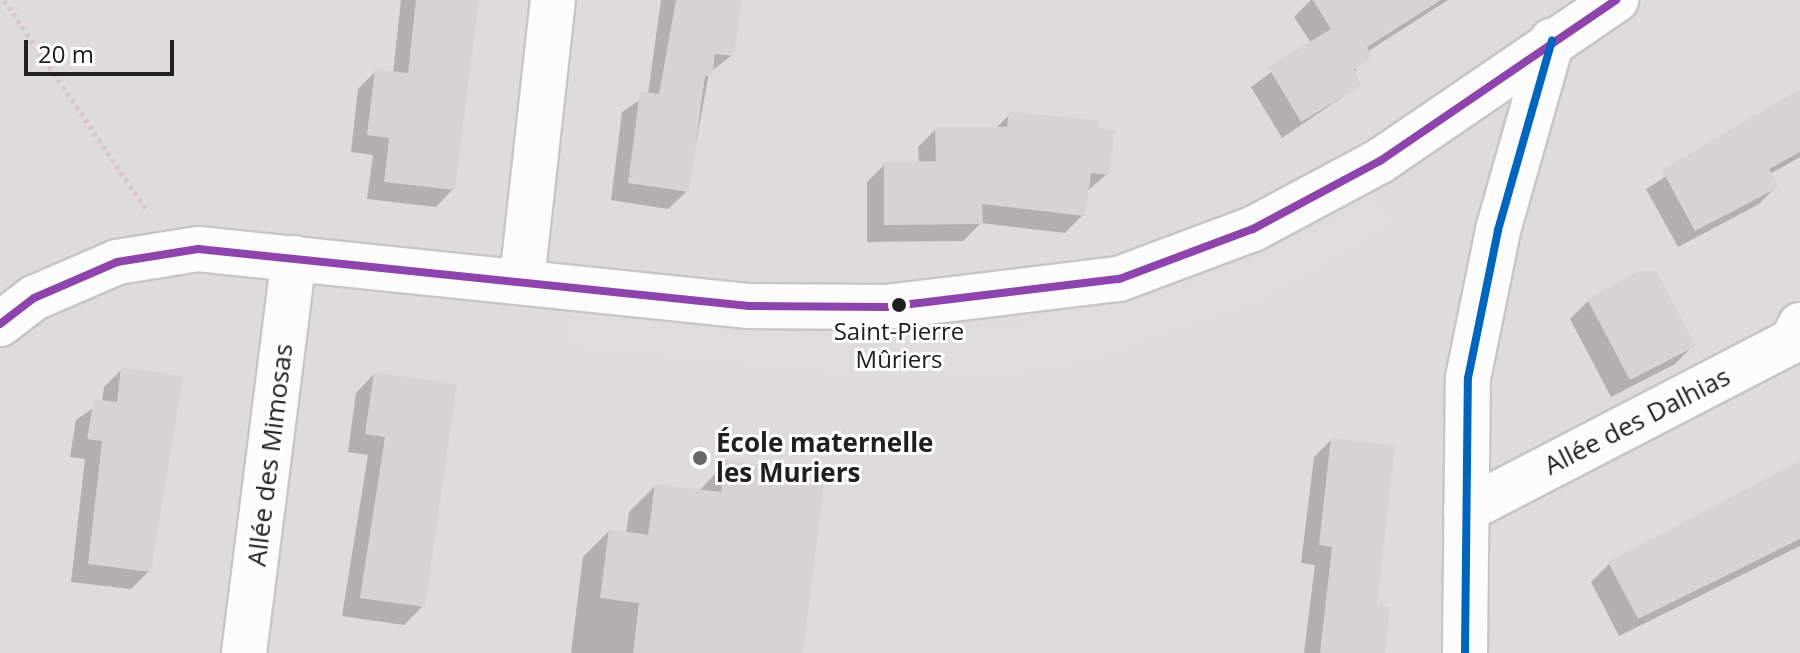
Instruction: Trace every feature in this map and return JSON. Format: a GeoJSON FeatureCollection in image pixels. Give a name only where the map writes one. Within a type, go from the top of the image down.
{"type":"FeatureCollection","features":[{"type":"Feature","properties":{"kind":"street"},"geometry":{"type":"LineString","coordinates":[[522,280],[553,0]]}},
{"type":"Feature","properties":{"kind":"street"},"geometry":{"type":"LineString","coordinates":[[0,324],[48,292],[117,262],[198,249],[522,280],[749,306],[886,307],[1119,279],[1253,229],[1380,161],[1616,0]]}},
{"type":"Feature","properties":{"kind":"street"},"geometry":{"type":"LineString","coordinates":[[1465,653],[1468,378],[1498,230],[1552,41]]}},
{"type":"Feature","properties":{"kind":"street","name":"Allée des Mimosas"},"geometry":{"type":"LineString","coordinates":[[244,653],[294,258]]}},
{"type":"Feature","properties":{"kind":"street","name":"Allée des Dalhias"},"geometry":{"type":"LineString","coordinates":[[1466,510],[1792,341],[1800,325]]}},
{"type":"Feature","properties":{"kind":"path"},"geometry":{"type":"LineString","coordinates":[[4,0],[145,204],[160,256]]}},
{"type":"Feature","properties":{"kind":"shaded area"},"geometry":{"type":"Polygon","coordinates":[[[0,0],[1800,0],[1800,653],[0,653],[0,0]]]}},
{"type":"Feature","properties":{"kind":"shaded area"},"geometry":{"type":"Polygon","coordinates":[[[1366,186],[1400,222],[1260,304],[1082,366],[980,382],[856,378],[566,349],[567,304],[872,333],[1011,324],[1227,265],[1366,186]]]}},
{"type":"Feature","properties":{"kind":"building"},"geometry":{"type":"Polygon","coordinates":[[[416,0],[479,0],[455,190],[384,182],[389,138],[367,135],[375,69],[408,73],[416,0]]]}},
{"type":"Feature","properties":{"kind":"building"},"geometry":{"type":"Polygon","coordinates":[[[676,0],[742,0],[734,56],[715,54],[712,76],[705,76],[689,192],[628,183],[640,91],[659,94],[676,0]]]}},
{"type":"Feature","properties":{"kind":"building"},"geometry":{"type":"Polygon","coordinates":[[[1313,0],[1441,0],[1367,47],[1372,57],[1354,70],[1362,85],[1301,122],[1268,67],[1331,29],[1313,0]]]}},
{"type":"Feature","properties":{"kind":"building"},"geometry":{"type":"Polygon","coordinates":[[[1800,89],[1800,152],[1769,169],[1779,187],[1695,231],[1662,170],[1800,89]]]}},
{"type":"Feature","properties":{"kind":"building"},"geometry":{"type":"Polygon","coordinates":[[[1009,112],[1099,120],[1099,128],[1115,131],[1109,175],[1091,173],[1085,216],[982,204],[983,224],[884,225],[884,162],[936,161],[935,127],[1007,127],[1009,112]]]}},
{"type":"Feature","properties":{"kind":"building"},"geometry":{"type":"Polygon","coordinates":[[[1640,271],[1656,271],[1696,346],[1630,380],[1587,299],[1640,271]]]}},
{"type":"Feature","properties":{"kind":"building"},"geometry":{"type":"Polygon","coordinates":[[[121,367],[183,376],[151,572],[88,564],[102,441],[87,439],[94,399],[117,402],[121,367]]]}},
{"type":"Feature","properties":{"kind":"building"},"geometry":{"type":"Polygon","coordinates":[[[374,372],[457,384],[425,607],[360,598],[385,437],[365,434],[374,372]]]}},
{"type":"Feature","properties":{"kind":"building"},"geometry":{"type":"Polygon","coordinates":[[[1331,437],[1395,446],[1377,605],[1390,607],[1385,653],[1320,653],[1332,547],[1319,545],[1331,437]]]}},
{"type":"Feature","properties":{"kind":"building"},"geometry":{"type":"Polygon","coordinates":[[[725,460],[777,467],[776,479],[824,485],[803,653],[633,653],[639,603],[600,598],[609,529],[648,535],[655,484],[721,492],[725,460]]]}},
{"type":"Feature","properties":{"kind":"building"},"geometry":{"type":"Polygon","coordinates":[[[1800,461],[1800,539],[1638,619],[1608,562],[1800,461]]]}},
{"type":"Feature","properties":{"kind":"transit line"},"geometry":{"type":"LineString","coordinates":[[0,324],[34,298],[117,262],[198,249],[749,306],[886,307],[1119,279],[1253,229],[1380,161],[1616,0]]}},
{"type":"Feature","properties":{"kind":"transit line"},"geometry":{"type":"LineString","coordinates":[[1465,653],[1468,378],[1498,230],[1552,41]]}},
{"type":"Feature","properties":{"kind":"place","name":"Saint-Pierre Mûriers"},"geometry":{"type":"Point","coordinates":[899,305]}},
{"type":"Feature","properties":{"kind":"place","name":"École maternelle les Muriers"},"geometry":{"type":"Point","coordinates":[700,458]}}]}
